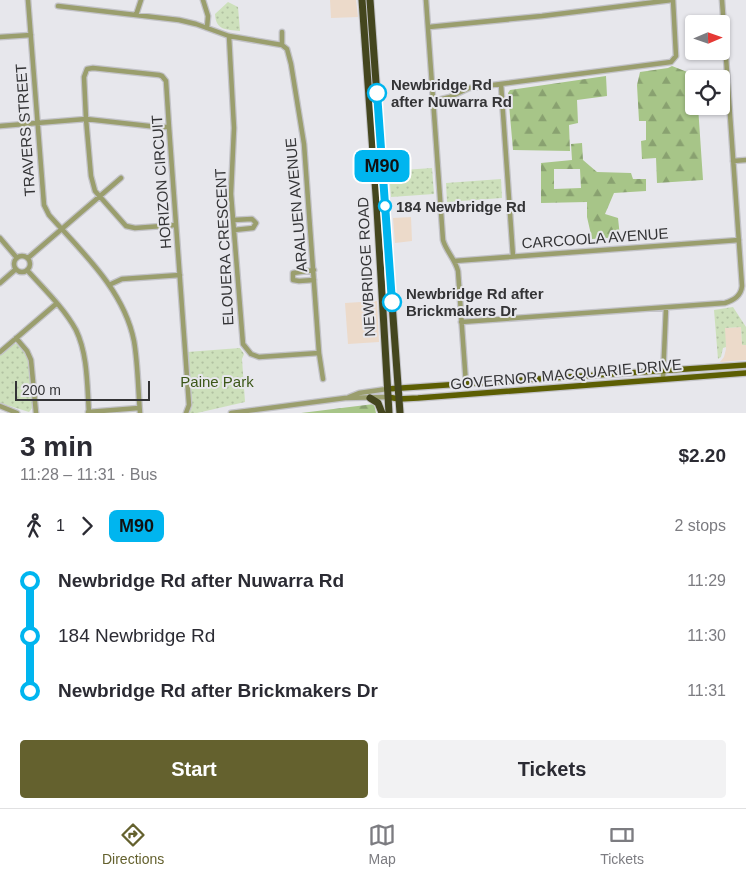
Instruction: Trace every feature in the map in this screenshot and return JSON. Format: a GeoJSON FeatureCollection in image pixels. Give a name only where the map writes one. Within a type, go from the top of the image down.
{"type":"FeatureCollection","features":[{"type":"Feature","properties":{"kind":"highway","name":"NEWBRIDGE ROAD"},"geometry":{"type":"LineString","coordinates":[[362,0],[389,413]]}},
{"type":"Feature","properties":{"kind":"highway","name":"NEWBRIDGE ROAD"},"geometry":{"type":"LineString","coordinates":[[370,0],[400,413]]}},
{"type":"Feature","properties":{"kind":"highway"},"geometry":{"type":"LineString","coordinates":[[370,398],[378,403],[382,413]]}},
{"type":"Feature","properties":{"kind":"main road","name":"GOVERNOR MACQUARIE DRIVE"},"geometry":{"type":"LineString","coordinates":[[388,393],[398,388],[746,364]]}},
{"type":"Feature","properties":{"kind":"main road","name":"GOVERNOR MACQUARIE DRIVE"},"geometry":{"type":"LineString","coordinates":[[388,393],[399,399],[746,373]]}},
{"type":"Feature","properties":{"kind":"street","name":"TRAVERS STREET"},"geometry":{"type":"LineString","coordinates":[[28,0],[42,200],[46,210],[109,285],[122,305],[132,332],[136,355],[140,411]]}},
{"type":"Feature","properties":{"kind":"street"},"geometry":{"type":"LineString","coordinates":[[136,15],[141,0]]}},
{"type":"Feature","properties":{"kind":"street"},"geometry":{"type":"LineString","coordinates":[[203,0],[208,16],[207,28]]}},
{"type":"Feature","properties":{"kind":"street"},"geometry":{"type":"LineString","coordinates":[[426,0],[443,240],[458,271],[466,384]]}},
{"type":"Feature","properties":{"kind":"street"},"geometry":{"type":"LineString","coordinates":[[429,27],[673,0],[676,56],[671,62],[566,74],[469,88],[450,97],[434,101]]}},
{"type":"Feature","properties":{"kind":"street"},"geometry":{"type":"LineString","coordinates":[[461,322],[725,303],[736,298],[742,286],[722,0]]}},
{"type":"Feature","properties":{"kind":"street"},"geometry":{"type":"LineString","coordinates":[[58,6],[187,21],[229,36],[282,44]]}},
{"type":"Feature","properties":{"kind":"street","name":"ARALUEN AVENUE"},"geometry":{"type":"LineString","coordinates":[[282,32],[282,44],[288,51],[303,136],[319,353],[323,380]]}},
{"type":"Feature","properties":{"kind":"street"},"geometry":{"type":"LineString","coordinates":[[0,37],[30,34]]}},
{"type":"Feature","properties":{"kind":"street","name":"ELOUERA CRESCENT"},"geometry":{"type":"LineString","coordinates":[[229,36],[234,114],[231,181],[244,348],[250,354],[259,357],[319,353]]}},
{"type":"Feature","properties":{"kind":"street","name":"HORIZON CIRCUIT"},"geometry":{"type":"LineString","coordinates":[[86,119],[84,74],[86,70],[93,68],[162,76],[166,83],[189,405],[186,413]]}},
{"type":"Feature","properties":{"kind":"street"},"geometry":{"type":"LineString","coordinates":[[501,84],[513,256]]}},
{"type":"Feature","properties":{"kind":"street"},"geometry":{"type":"LineString","coordinates":[[86,119],[91,182],[100,197],[120,221],[129,227],[176,225]]}},
{"type":"Feature","properties":{"kind":"street"},"geometry":{"type":"LineString","coordinates":[[0,126],[86,119],[169,127]]}},
{"type":"Feature","properties":{"kind":"street"},"geometry":{"type":"LineString","coordinates":[[733,161],[746,160]]}},
{"type":"Feature","properties":{"kind":"street"},"geometry":{"type":"LineString","coordinates":[[28,258],[121,178]]}},
{"type":"Feature","properties":{"kind":"street"},"geometry":{"type":"LineString","coordinates":[[233,220],[252,219],[256,223],[253,228],[234,230]]}},
{"type":"Feature","properties":{"kind":"street"},"geometry":{"type":"LineString","coordinates":[[0,238],[17,258]]}},
{"type":"Feature","properties":{"kind":"street","name":"CARCOOLA AVENUE"},"geometry":{"type":"LineString","coordinates":[[454,261],[739,240]]}},
{"type":"Feature","properties":{"kind":"street"},"geometry":{"type":"LineString","coordinates":[[16,269],[14,262],[17,258],[24,256],[28,258]]}},
{"type":"Feature","properties":{"kind":"street"},"geometry":{"type":"LineString","coordinates":[[28,258],[30,263],[28,270]]}},
{"type":"Feature","properties":{"kind":"street"},"geometry":{"type":"LineString","coordinates":[[16,269],[23,272],[28,270]]}},
{"type":"Feature","properties":{"kind":"street"},"geometry":{"type":"LineString","coordinates":[[0,283],[16,269]]}},
{"type":"Feature","properties":{"kind":"street"},"geometry":{"type":"LineString","coordinates":[[28,270],[71,322],[80,340],[85,361],[89,412],[140,411]]}},
{"type":"Feature","properties":{"kind":"street"},"geometry":{"type":"LineString","coordinates":[[314,270],[296,272],[293,273],[292,277],[295,281],[314,280]]}},
{"type":"Feature","properties":{"kind":"street"},"geometry":{"type":"LineString","coordinates":[[109,285],[122,279],[180,275]]}},
{"type":"Feature","properties":{"kind":"street"},"geometry":{"type":"LineString","coordinates":[[0,352],[56,304]]}},
{"type":"Feature","properties":{"kind":"street"},"geometry":{"type":"LineString","coordinates":[[663,378],[666,308]]}},
{"type":"Feature","properties":{"kind":"street"},"geometry":{"type":"LineString","coordinates":[[16,338],[28,351],[31,360],[36,413]]}},
{"type":"Feature","properties":{"kind":"street"},"geometry":{"type":"LineString","coordinates":[[345,398],[360,393],[388,393]]}},
{"type":"Feature","properties":{"kind":"street"},"geometry":{"type":"LineString","coordinates":[[232,413],[345,398],[370,398],[388,393]]}},
{"type":"Feature","properties":{"kind":"street"},"geometry":{"type":"LineString","coordinates":[[0,406],[17,413]]}},
{"type":"Feature","properties":{"kind":"shaded area"},"geometry":{"type":"Polygon","coordinates":[[[330,0],[356,0],[358,17],[331,18],[330,0]]]}},
{"type":"Feature","properties":{"kind":"shaded area"},"geometry":{"type":"Polygon","coordinates":[[[411,217],[412,241],[395,243],[393,218],[411,217]]]}},
{"type":"Feature","properties":{"kind":"shaded area"},"geometry":{"type":"Polygon","coordinates":[[[377,301],[379,342],[348,344],[345,303],[377,301]]]}},
{"type":"Feature","properties":{"kind":"shaded area"},"geometry":{"type":"Polygon","coordinates":[[[741,327],[742,345],[746,345],[746,360],[720,362],[724,357],[726,349],[724,328],[741,327]]]}},
{"type":"Feature","properties":{"kind":"green space"},"geometry":{"type":"Polygon","coordinates":[[[228,2],[238,7],[240,31],[226,29],[217,24],[215,14],[228,2]]]}},
{"type":"Feature","properties":{"kind":"green space"},"geometry":{"type":"Polygon","coordinates":[[[672,66],[685,71],[685,115],[699,115],[703,180],[657,183],[656,158],[642,159],[641,141],[646,140],[646,121],[639,121],[637,85],[640,72],[672,66]]]}},
{"type":"Feature","properties":{"kind":"green space"},"geometry":{"type":"Polygon","coordinates":[[[606,76],[607,96],[577,100],[578,123],[569,125],[570,151],[513,150],[508,93],[510,90],[606,76]]]}},
{"type":"Feature","properties":{"kind":"green space"},"geometry":{"type":"Polygon","coordinates":[[[582,143],[583,160],[597,172],[631,173],[633,179],[646,179],[646,191],[614,193],[605,214],[618,218],[620,237],[592,239],[587,217],[587,202],[541,203],[541,163],[572,160],[571,144],[582,143]],[[554,169],[554,189],[581,188],[580,169],[554,169]]]}},
{"type":"Feature","properties":{"kind":"green space"},"geometry":{"type":"Polygon","coordinates":[[[432,168],[434,194],[391,197],[389,171],[432,168]]]}},
{"type":"Feature","properties":{"kind":"green space"},"geometry":{"type":"Polygon","coordinates":[[[501,179],[502,198],[447,202],[446,183],[501,179]]]}},
{"type":"Feature","properties":{"kind":"green space"},"geometry":{"type":"Polygon","coordinates":[[[733,307],[746,327],[746,345],[742,345],[741,327],[725,328],[726,347],[723,348],[721,357],[718,359],[714,310],[733,307]]]}},
{"type":"Feature","properties":{"kind":"green space"},"geometry":{"type":"Polygon","coordinates":[[[13,344],[19,344],[24,351],[29,366],[33,407],[29,412],[0,403],[0,355],[13,344]]]}},
{"type":"Feature","properties":{"kind":"green space","name":"Paine Park"},"geometry":{"type":"Polygon","coordinates":[[[240,348],[244,354],[242,359],[245,402],[197,413],[189,413],[192,407],[187,352],[240,348]]]}},
{"type":"Feature","properties":{"kind":"green space"},"geometry":{"type":"Polygon","coordinates":[[[374,404],[376,413],[301,413],[374,404]]]}},
{"type":"Feature","properties":{"kind":"bus line","name":"M90"},"geometry":{"type":"LineString","coordinates":[[377,93],[392,302]]}},
{"type":"Feature","properties":{"kind":"place","name":"Newbridge Rd after Nuwarra Rd"},"geometry":{"type":"Point","coordinates":[377,93]}},
{"type":"Feature","properties":{"kind":"place","name":"184 Newbridge Rd"},"geometry":{"type":"Point","coordinates":[385,206]}},
{"type":"Feature","properties":{"kind":"place","name":"Newbridge Rd after Brickmakers Dr"},"geometry":{"type":"Point","coordinates":[392,302]}}]}
